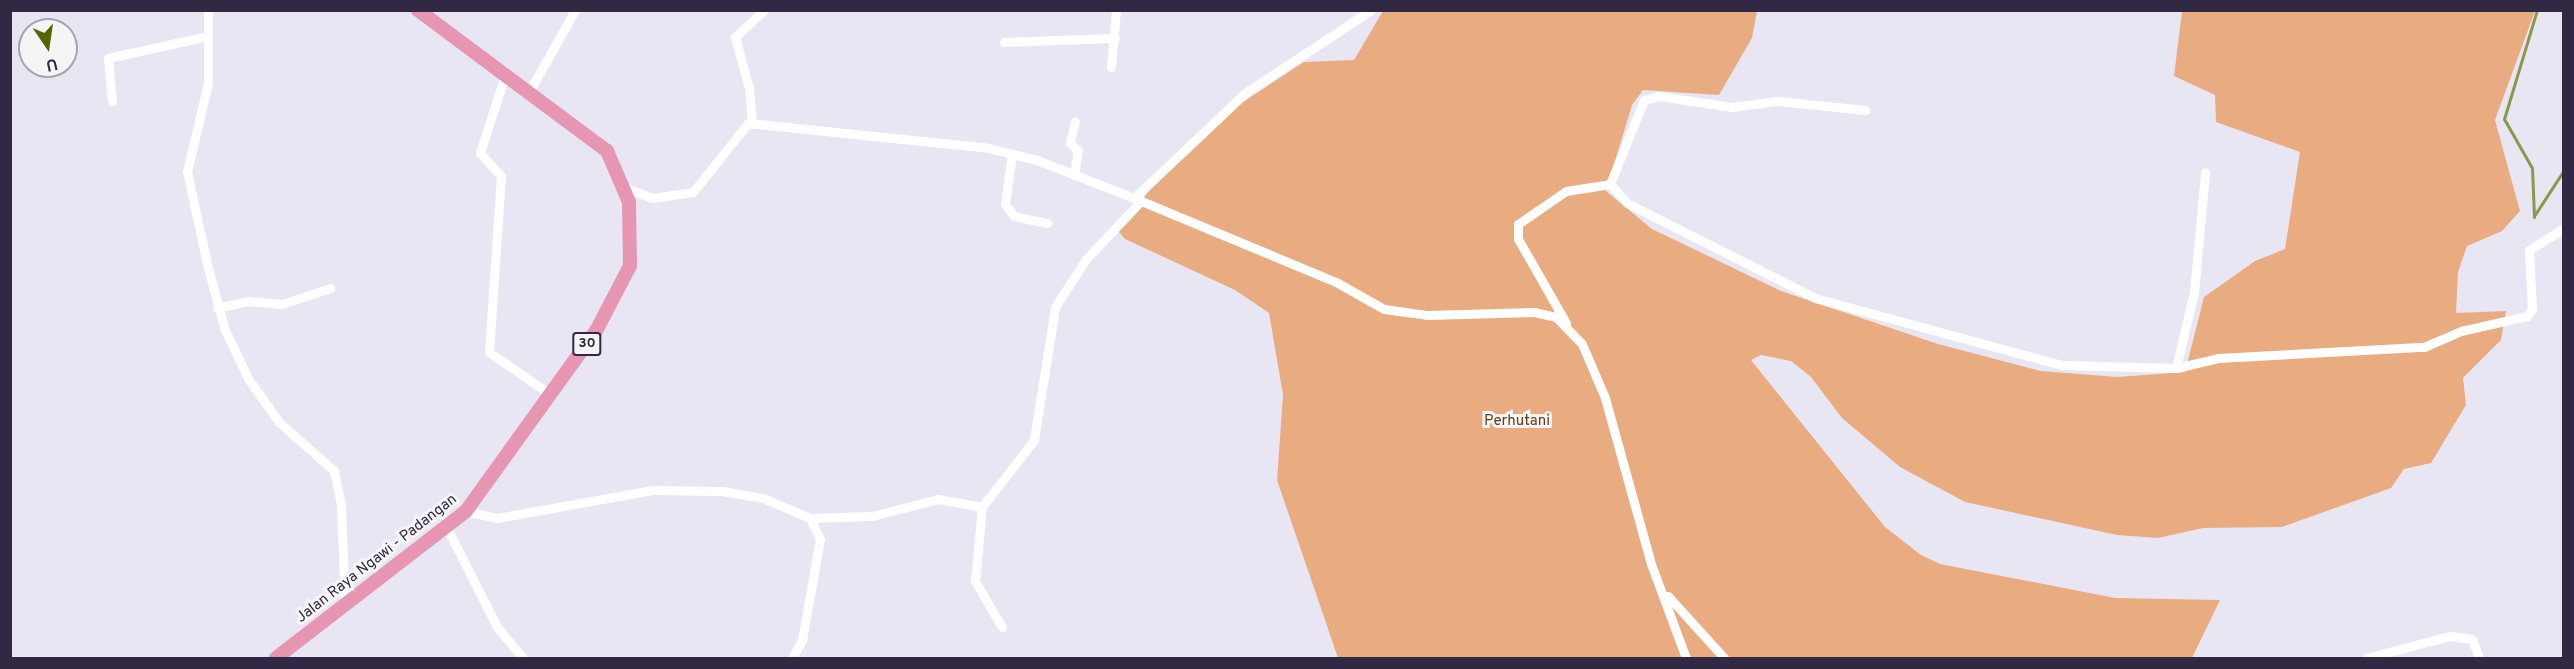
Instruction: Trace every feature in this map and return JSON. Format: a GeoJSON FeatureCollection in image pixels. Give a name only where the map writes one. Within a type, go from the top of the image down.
{"type":"FeatureCollection","features":[{"type":"Feature","properties":{"kind":"highway","name":"Jalan Raya Ngawi - Padangan"},"geometry":{"type":"LineString","coordinates":[[276,658],[345,607],[466,511],[551,395],[624,284],[634,247],[626,188],[597,140],[418,10]]}},
{"type":"Feature","properties":{"kind":"street"},"geometry":{"type":"LineString","coordinates":[[208,10],[207,92],[187,172],[217,308],[235,357],[263,403],[334,471],[342,506],[345,607]]}},
{"type":"Feature","properties":{"kind":"street"},"geometry":{"type":"LineString","coordinates":[[529,92],[575,10]]}},
{"type":"Feature","properties":{"kind":"street"},"geometry":{"type":"LineString","coordinates":[[752,122],[749,88],[735,37],[764,10]]}},
{"type":"Feature","properties":{"kind":"street"},"geometry":{"type":"LineString","coordinates":[[1111,67],[1116,10]]}},
{"type":"Feature","properties":{"kind":"street"},"geometry":{"type":"LineString","coordinates":[[1002,627],[976,590],[982,507],[1034,440],[1054,307],[1086,259],[1137,200],[1245,93],[1371,10]]}},
{"type":"Feature","properties":{"kind":"street"},"geometry":{"type":"LineString","coordinates":[[112,101],[108,58],[208,36]]}},
{"type":"Feature","properties":{"kind":"street"},"geometry":{"type":"LineString","coordinates":[[1004,42],[1115,38]]}},
{"type":"Feature","properties":{"kind":"street"},"geometry":{"type":"LineString","coordinates":[[505,75],[480,153],[501,176],[489,352],[551,395]]}},
{"type":"Feature","properties":{"kind":"street"},"geometry":{"type":"LineString","coordinates":[[1610,184],[1639,107],[1650,97],[1732,107],[1777,101],[1866,110]]}},
{"type":"Feature","properties":{"kind":"street"},"geometry":{"type":"LineString","coordinates":[[626,188],[645,198],[693,192],[742,126],[752,122],[1012,154],[1074,175],[1336,282],[1384,309],[1427,315],[1534,312],[1568,326]]}},
{"type":"Feature","properties":{"kind":"street"},"geometry":{"type":"LineString","coordinates":[[1074,175],[1078,150],[1070,143],[1075,122]]}},
{"type":"Feature","properties":{"kind":"street"},"geometry":{"type":"LineString","coordinates":[[1012,154],[1005,204],[1014,216],[1047,223]]}},
{"type":"Feature","properties":{"kind":"street"},"geometry":{"type":"LineString","coordinates":[[2176,368],[2194,292],[2205,173]]}},
{"type":"Feature","properties":{"kind":"street"},"geometry":{"type":"LineString","coordinates":[[1610,184],[1566,191],[1517,227],[1518,239],[1568,326],[1605,398],[1651,564],[1664,591],[1686,658]]}},
{"type":"Feature","properties":{"kind":"street"},"geometry":{"type":"LineString","coordinates":[[1610,184],[1627,202],[1789,287],[1843,307],[2061,365],[2176,368],[2218,358],[2407,350],[2521,318],[2532,309],[2529,250],[2564,228]]}},
{"type":"Feature","properties":{"kind":"street"},"geometry":{"type":"LineString","coordinates":[[217,308],[246,301],[282,304],[330,288]]}},
{"type":"Feature","properties":{"kind":"street"},"geometry":{"type":"LineString","coordinates":[[466,511],[497,518],[652,490],[710,490],[748,494],[810,518],[872,516],[938,499],[982,507]]}},
{"type":"Feature","properties":{"kind":"street"},"geometry":{"type":"LineString","coordinates":[[792,658],[802,640],[820,539],[810,518]]}},
{"type":"Feature","properties":{"kind":"street"},"geometry":{"type":"LineString","coordinates":[[447,528],[503,637],[523,658]]}},
{"type":"Feature","properties":{"kind":"street"},"geometry":{"type":"LineString","coordinates":[[1664,591],[1724,658]]}},
{"type":"Feature","properties":{"kind":"street"},"geometry":{"type":"LineString","coordinates":[[2366,658],[2450,636],[2472,639],[2479,658]]}},
{"type":"Feature","properties":{"kind":"green space","name":"Perhutani"},"geometry":{"type":"Polygon","coordinates":[[[1383,11],[1757,11],[1752,38],[1719,95],[1643,90],[1632,105],[1606,191],[1652,229],[1781,291],[1938,344],[2041,371],[2117,377],[2185,372],[2204,297],[2255,261],[2285,249],[2300,152],[2216,122],[2215,95],[2174,76],[2182,11],[2535,11],[2495,120],[2520,211],[2502,231],[2467,246],[2458,272],[2456,313],[2506,311],[2501,340],[2463,378],[2466,405],[2431,463],[2404,469],[2391,488],[2282,527],[2203,528],[2158,538],[2117,535],[1965,502],[1900,467],[1842,418],[1811,377],[1791,361],[1761,355],[1751,360],[1885,527],[1921,555],[1940,564],[2115,598],[2220,600],[2192,658],[1338,658],[1277,480],[1283,395],[1269,313],[1235,290],[1125,239],[1118,231],[1156,182],[1234,108],[1304,62],[1354,60],[1383,11]]]}},
{"type":"Feature","properties":{"kind":"waterway"},"geometry":{"type":"LineString","coordinates":[[2534,217],[2532,168],[2504,119],[2537,10]]}},
{"type":"Feature","properties":{"kind":"waterway"},"geometry":{"type":"LineString","coordinates":[[2534,216],[2564,170]]}}]}
